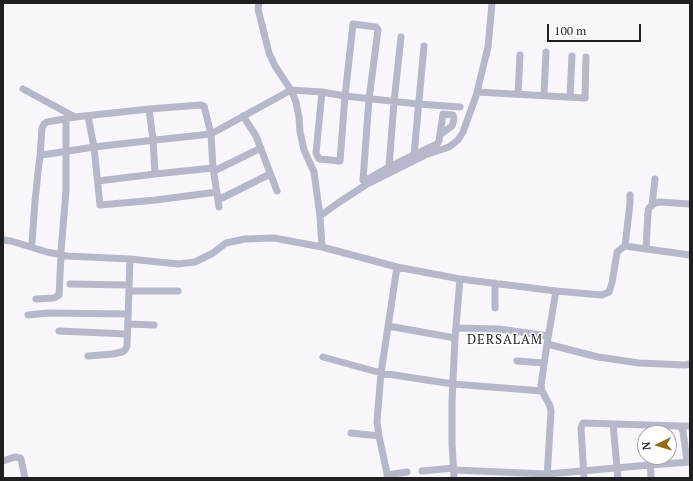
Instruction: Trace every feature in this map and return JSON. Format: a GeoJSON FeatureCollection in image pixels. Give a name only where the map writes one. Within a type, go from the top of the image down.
{"type":"FeatureCollection","features":[{"type":"Feature","properties":{"kind":"street"},"geometry":{"type":"LineString","coordinates":[[259,3],[258,9],[269,53],[275,66],[292,90],[296,102],[304,150],[314,172],[320,216],[322,247]]}},
{"type":"Feature","properties":{"kind":"street"},"geometry":{"type":"LineString","coordinates":[[320,216],[338,202],[367,184],[425,155],[449,146],[458,140],[463,132],[477,92],[488,46],[492,3]]}},
{"type":"Feature","properties":{"kind":"street"},"geometry":{"type":"LineString","coordinates":[[322,92],[316,153],[319,159],[340,161],[344,96],[353,24],[376,27],[378,30],[363,180],[368,179],[414,154],[437,144],[441,134]]}},
{"type":"Feature","properties":{"kind":"street"},"geometry":{"type":"LineString","coordinates":[[389,167],[401,38]]}},
{"type":"Feature","properties":{"kind":"street"},"geometry":{"type":"LineString","coordinates":[[414,154],[424,46]]}},
{"type":"Feature","properties":{"kind":"street"},"geometry":{"type":"LineString","coordinates":[[544,96],[546,52]]}},
{"type":"Feature","properties":{"kind":"street"},"geometry":{"type":"LineString","coordinates":[[518,94],[520,55]]}},
{"type":"Feature","properties":{"kind":"street"},"geometry":{"type":"LineString","coordinates":[[570,97],[572,56]]}},
{"type":"Feature","properties":{"kind":"street"},"geometry":{"type":"LineString","coordinates":[[477,92],[585,98],[586,57]]}},
{"type":"Feature","properties":{"kind":"street"},"geometry":{"type":"LineString","coordinates":[[23,89],[75,117]]}},
{"type":"Feature","properties":{"kind":"street"},"geometry":{"type":"LineString","coordinates":[[40,157],[42,155],[94,147],[211,134],[292,90],[322,92],[394,102],[460,108]]}},
{"type":"Feature","properties":{"kind":"street"},"geometry":{"type":"LineString","coordinates":[[32,243],[42,128],[47,122],[75,117],[201,105],[204,106],[211,134],[213,169],[218,203],[270,174]]}},
{"type":"Feature","properties":{"kind":"street"},"geometry":{"type":"LineString","coordinates":[[149,109],[155,174]]}},
{"type":"Feature","properties":{"kind":"street"},"geometry":{"type":"LineString","coordinates":[[88,116],[94,147],[100,205],[156,200],[217,192]]}},
{"type":"Feature","properties":{"kind":"street"},"geometry":{"type":"LineString","coordinates":[[243,116],[256,136],[277,191]]}},
{"type":"Feature","properties":{"kind":"street"},"geometry":{"type":"LineString","coordinates":[[36,299],[54,298],[59,295],[66,191],[66,119]]}},
{"type":"Feature","properties":{"kind":"street"},"geometry":{"type":"LineString","coordinates":[[98,181],[213,169],[260,148]]}},
{"type":"Feature","properties":{"kind":"street"},"geometry":{"type":"LineString","coordinates":[[652,205],[654,179]]}},
{"type":"Feature","properties":{"kind":"street"},"geometry":{"type":"LineString","coordinates":[[625,246],[630,195]]}},
{"type":"Feature","properties":{"kind":"street"},"geometry":{"type":"LineString","coordinates":[[646,249],[648,210],[652,205],[660,202],[690,204]]}},
{"type":"Feature","properties":{"kind":"street"},"geometry":{"type":"LineString","coordinates":[[3,240],[47,252],[61,253],[67,256],[130,259],[178,264],[194,262],[213,253],[226,243],[245,239],[274,238],[322,247],[397,268],[460,279],[602,295],[609,292],[617,252],[625,246],[690,255]]}},
{"type":"Feature","properties":{"kind":"street"},"geometry":{"type":"LineString","coordinates":[[88,356],[122,352],[127,346],[130,259]]}},
{"type":"Feature","properties":{"kind":"street"},"geometry":{"type":"LineString","coordinates":[[397,268],[381,373],[377,422],[387,476],[407,472]]}},
{"type":"Feature","properties":{"kind":"street"},"geometry":{"type":"LineString","coordinates":[[454,478],[452,443],[452,384],[460,279]]}},
{"type":"Feature","properties":{"kind":"street"},"geometry":{"type":"LineString","coordinates":[[495,283],[495,308]]}},
{"type":"Feature","properties":{"kind":"street"},"geometry":{"type":"LineString","coordinates":[[70,284],[178,291]]}},
{"type":"Feature","properties":{"kind":"street"},"geometry":{"type":"LineString","coordinates":[[547,476],[551,411],[542,391],[541,385],[546,344],[556,291]]}},
{"type":"Feature","properties":{"kind":"street"},"geometry":{"type":"LineString","coordinates":[[28,315],[48,313],[128,314]]}},
{"type":"Feature","properties":{"kind":"street"},"geometry":{"type":"LineString","coordinates":[[128,324],[154,325]]}},
{"type":"Feature","properties":{"kind":"street"},"geometry":{"type":"LineString","coordinates":[[388,326],[455,338]]}},
{"type":"Feature","properties":{"kind":"street"},"geometry":{"type":"LineString","coordinates":[[456,328],[499,329],[548,336]]}},
{"type":"Feature","properties":{"kind":"street"},"geometry":{"type":"LineString","coordinates":[[59,332],[127,334]]}},
{"type":"Feature","properties":{"kind":"street"},"geometry":{"type":"LineString","coordinates":[[546,344],[598,357],[639,362],[690,364]]}},
{"type":"Feature","properties":{"kind":"street"},"geometry":{"type":"LineString","coordinates":[[323,357],[381,373],[452,384],[542,391]]}},
{"type":"Feature","properties":{"kind":"street"},"geometry":{"type":"LineString","coordinates":[[516,361],[544,364]]}},
{"type":"Feature","properties":{"kind":"street"},"geometry":{"type":"LineString","coordinates":[[584,474],[582,424],[613,424],[637,427]]}},
{"type":"Feature","properties":{"kind":"street"},"geometry":{"type":"LineString","coordinates":[[613,424],[618,478]]}},
{"type":"Feature","properties":{"kind":"street"},"geometry":{"type":"LineString","coordinates":[[677,426],[690,426]]}},
{"type":"Feature","properties":{"kind":"street"},"geometry":{"type":"LineString","coordinates":[[677,462],[688,462],[683,431],[680,426]]}},
{"type":"Feature","properties":{"kind":"street"},"geometry":{"type":"LineString","coordinates":[[351,433],[379,436]]}},
{"type":"Feature","properties":{"kind":"street"},"geometry":{"type":"LineString","coordinates":[[3,461],[15,457],[22,459],[25,478]]}},
{"type":"Feature","properties":{"kind":"street"},"geometry":{"type":"LineString","coordinates":[[422,471],[454,469],[547,476],[584,474],[637,464]]}},
{"type":"Feature","properties":{"kind":"street"},"geometry":{"type":"LineString","coordinates":[[650,465],[652,478]]}},
{"type":"Feature","properties":{"kind":"district","name":"DERSALAM"},"geometry":{"type":"Point","coordinates":[505,340]}}]}
